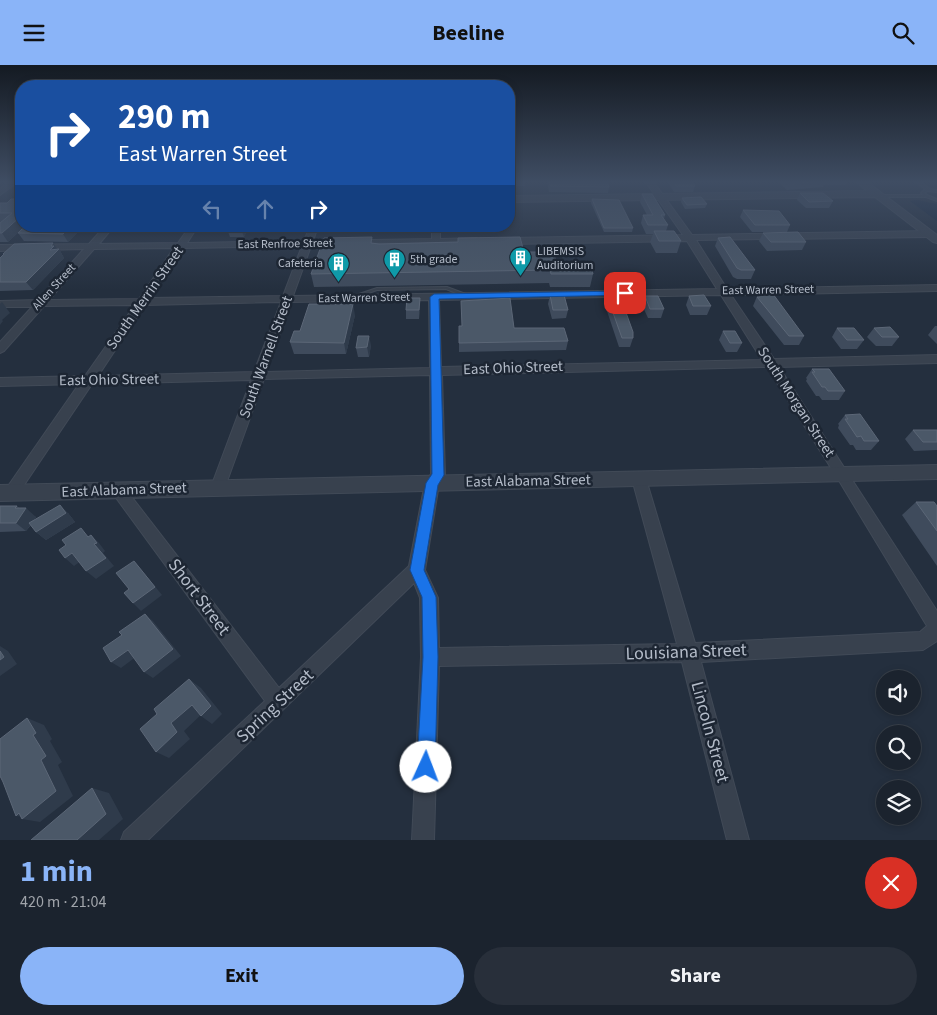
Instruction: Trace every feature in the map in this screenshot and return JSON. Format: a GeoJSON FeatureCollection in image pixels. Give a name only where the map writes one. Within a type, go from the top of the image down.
{"type":"FeatureCollection","features":[{"type":"Feature","properties":{"kind":"street","name":"South Morgan Street"},"geometry":{"type":"LineString","coordinates":[[675,217],[843,475],[937,628]]}},
{"type":"Feature","properties":{"kind":"street"},"geometry":{"type":"LineString","coordinates":[[908,217],[934,237]]}},
{"type":"Feature","properties":{"kind":"street","name":"Allen Street"},"geometry":{"type":"LineString","coordinates":[[0,349],[39,303],[105,232]]}},
{"type":"Feature","properties":{"kind":"street","name":"South Merrin Street"},"geometry":{"type":"LineString","coordinates":[[5,493],[88,381],[190,232]]}},
{"type":"Feature","properties":{"kind":"street","name":"South Warnell Street"},"geometry":{"type":"LineString","coordinates":[[218,487],[312,232]]}},
{"type":"Feature","properties":{"kind":"street"},"geometry":{"type":"LineString","coordinates":[[436,232],[436,242]]}},
{"type":"Feature","properties":{"kind":"street"},"geometry":{"type":"LineString","coordinates":[[0,257],[22,237]]}},
{"type":"Feature","properties":{"kind":"street","name":"East Renfroe Street"},"geometry":{"type":"LineString","coordinates":[[0,248],[307,244],[377,247],[436,242],[453,244],[487,241],[689,237],[934,237]]}},
{"type":"Feature","properties":{"kind":"street","name":"East Warren Street"},"geometry":{"type":"LineString","coordinates":[[0,304],[937,288]]}},
{"type":"Feature","properties":{"kind":"street"},"geometry":{"type":"LineString","coordinates":[[423,840],[430,657],[429,597],[417,570],[432,483],[438,475],[434,297]]}},
{"type":"Feature","properties":{"kind":"street","name":"East Ohio Street"},"geometry":{"type":"LineString","coordinates":[[0,382],[937,359]]}},
{"type":"Feature","properties":{"kind":"street","name":"East Alabama Street"},"geometry":{"type":"LineString","coordinates":[[5,493],[937,472]]}},
{"type":"Feature","properties":{"kind":"street","name":"Lincoln Street"},"geometry":{"type":"LineString","coordinates":[[639,479],[690,653],[738,840]]}},
{"type":"Feature","properties":{"kind":"street","name":"Short Street"},"geometry":{"type":"LineString","coordinates":[[119,491],[278,703]]}},
{"type":"Feature","properties":{"kind":"street","name":"Spring Street"},"geometry":{"type":"LineString","coordinates":[[132,840],[417,570]]}},
{"type":"Feature","properties":{"kind":"street","name":"Louisiana Street"},"geometry":{"type":"LineString","coordinates":[[430,657],[690,653],[923,641],[937,628]]}},
{"type":"Feature","properties":{"kind":"lane"},"geometry":{"type":"LineString","coordinates":[[348,299],[377,289],[447,288],[468,296]]}},
{"type":"Feature","properties":{"kind":"building"},"geometry":{"type":"Polygon","coordinates":[[[7,217],[15,217],[15,221],[2,233],[0,233],[0,223],[7,217]]]}},
{"type":"Feature","properties":{"kind":"building"},"geometry":{"type":"Polygon","coordinates":[[[600,217],[628,217],[633,228],[604,228],[600,217]]]}},
{"type":"Feature","properties":{"kind":"building"},"geometry":{"type":"Polygon","coordinates":[[[644,217],[663,217],[668,225],[648,225],[644,217]]]}},
{"type":"Feature","properties":{"kind":"building"},"geometry":{"type":"Polygon","coordinates":[[[749,217],[784,217],[790,225],[755,225],[749,217]]]}},
{"type":"Feature","properties":{"kind":"building"},"geometry":{"type":"Polygon","coordinates":[[[654,231],[674,231],[681,241],[659,241],[654,231]]]}},
{"type":"Feature","properties":{"kind":"building"},"geometry":{"type":"Polygon","coordinates":[[[19,232],[65,232],[63,234],[19,232]]]}},
{"type":"Feature","properties":{"kind":"building"},"geometry":{"type":"Polygon","coordinates":[[[798,232],[806,242],[771,242],[763,233],[798,232]]]}},
{"type":"Feature","properties":{"kind":"building"},"geometry":{"type":"Polygon","coordinates":[[[372,237],[371,243],[379,244],[458,242],[458,238],[520,237],[524,252],[553,252],[557,263],[590,263],[593,274],[551,274],[550,270],[311,274],[324,238],[372,237]]]}},
{"type":"Feature","properties":{"kind":"building"},"geometry":{"type":"Polygon","coordinates":[[[730,237],[755,270],[741,270],[737,268],[718,238],[730,237]]]}},
{"type":"Feature","properties":{"kind":"building"},"geometry":{"type":"Polygon","coordinates":[[[53,243],[51,246],[54,246],[50,250],[59,249],[26,282],[0,282],[0,258],[14,244],[53,243]]]}},
{"type":"Feature","properties":{"kind":"building"},"geometry":{"type":"Polygon","coordinates":[[[758,294],[773,294],[804,336],[789,336],[757,297],[760,297],[758,294]]]}},
{"type":"Feature","properties":{"kind":"building"},"geometry":{"type":"Polygon","coordinates":[[[550,295],[564,295],[568,310],[553,310],[550,295]]]}},
{"type":"Feature","properties":{"kind":"building"},"geometry":{"type":"Polygon","coordinates":[[[704,295],[711,306],[693,306],[689,296],[704,295]]]}},
{"type":"Feature","properties":{"kind":"building"},"geometry":{"type":"Polygon","coordinates":[[[607,296],[620,296],[633,332],[633,338],[622,338],[607,296]]]}},
{"type":"Feature","properties":{"kind":"building"},"geometry":{"type":"Polygon","coordinates":[[[645,296],[658,296],[664,309],[650,309],[645,296]]]}},
{"type":"Feature","properties":{"kind":"building"},"geometry":{"type":"Polygon","coordinates":[[[407,298],[420,298],[419,310],[406,310],[407,298]]]}},
{"type":"Feature","properties":{"kind":"building"},"geometry":{"type":"Polygon","coordinates":[[[510,298],[514,328],[564,328],[568,341],[459,343],[459,326],[462,326],[461,301],[510,298]]]}},
{"type":"Feature","properties":{"kind":"building"},"geometry":{"type":"Polygon","coordinates":[[[309,304],[353,304],[344,343],[290,342],[294,331],[300,331],[309,304]]]}},
{"type":"Feature","properties":{"kind":"building"},"geometry":{"type":"Polygon","coordinates":[[[890,327],[899,337],[882,337],[874,328],[890,327]]]}},
{"type":"Feature","properties":{"kind":"building"},"geometry":{"type":"Polygon","coordinates":[[[837,328],[854,328],[864,340],[847,340],[837,328]]]}},
{"type":"Feature","properties":{"kind":"building"},"geometry":{"type":"Polygon","coordinates":[[[723,331],[735,331],[742,343],[730,343],[723,331]]]}},
{"type":"Feature","properties":{"kind":"building"},"geometry":{"type":"Polygon","coordinates":[[[358,336],[369,336],[367,347],[356,348],[358,336]]]}},
{"type":"Feature","properties":{"kind":"building"},"geometry":{"type":"Polygon","coordinates":[[[812,369],[829,369],[845,391],[828,391],[825,387],[822,387],[812,369]]]}},
{"type":"Feature","properties":{"kind":"building"},"geometry":{"type":"Polygon","coordinates":[[[860,414],[879,441],[864,441],[861,436],[857,437],[845,419],[848,419],[845,415],[860,414]]]}},
{"type":"Feature","properties":{"kind":"building"},"geometry":{"type":"Polygon","coordinates":[[[913,430],[937,430],[937,442],[923,442],[913,430]]]}},
{"type":"Feature","properties":{"kind":"building"},"geometry":{"type":"Polygon","coordinates":[[[916,502],[934,502],[937,506],[937,531],[916,502]]]}},
{"type":"Feature","properties":{"kind":"building"},"geometry":{"type":"Polygon","coordinates":[[[60,505],[66,513],[36,532],[29,523],[60,505]]]}},
{"type":"Feature","properties":{"kind":"building"},"geometry":{"type":"Polygon","coordinates":[[[0,506],[26,508],[16,523],[0,523],[0,506]]]}},
{"type":"Feature","properties":{"kind":"building"},"geometry":{"type":"Polygon","coordinates":[[[81,528],[88,537],[91,535],[97,543],[94,544],[106,558],[86,571],[72,553],[65,558],[59,550],[66,545],[62,540],[81,528]]]}},
{"type":"Feature","properties":{"kind":"building"},"geometry":{"type":"Polygon","coordinates":[[[134,561],[155,587],[133,603],[124,593],[129,589],[116,573],[134,561]]]}},
{"type":"Feature","properties":{"kind":"building"},"geometry":{"type":"Polygon","coordinates":[[[145,614],[173,649],[144,672],[128,650],[111,662],[103,648],[122,635],[119,632],[145,614]]]}},
{"type":"Feature","properties":{"kind":"building"},"geometry":{"type":"Polygon","coordinates":[[[0,651],[4,657],[0,660],[0,651]]]}},
{"type":"Feature","properties":{"kind":"building"},"geometry":{"type":"Polygon","coordinates":[[[189,679],[211,706],[201,716],[192,705],[171,723],[177,732],[156,752],[140,729],[157,714],[154,709],[189,679]]]}},
{"type":"Feature","properties":{"kind":"building"},"geometry":{"type":"Polygon","coordinates":[[[27,718],[36,733],[33,735],[46,756],[41,760],[56,791],[22,819],[19,813],[16,816],[0,776],[0,739],[27,718]]]}},
{"type":"Feature","properties":{"kind":"building"},"geometry":{"type":"Polygon","coordinates":[[[92,788],[106,814],[77,840],[31,840],[92,788]]]}},
{"type":"Feature","properties":{"kind":"place","name":"LIBEMSIS Auditorium"},"geometry":{"type":"Point","coordinates":[521,277]}},
{"type":"Feature","properties":{"kind":"place","name":"5th grade"},"geometry":{"type":"Point","coordinates":[394,278]}},
{"type":"Feature","properties":{"kind":"place","name":"Cafeteria"},"geometry":{"type":"Point","coordinates":[339,282]}},
{"type":"Feature","properties":{"kind":"route"},"geometry":{"type":"LineString","coordinates":[[426,767],[430,657],[429,597],[417,570],[432,483],[438,475],[434,297],[625,293]]}}]}
